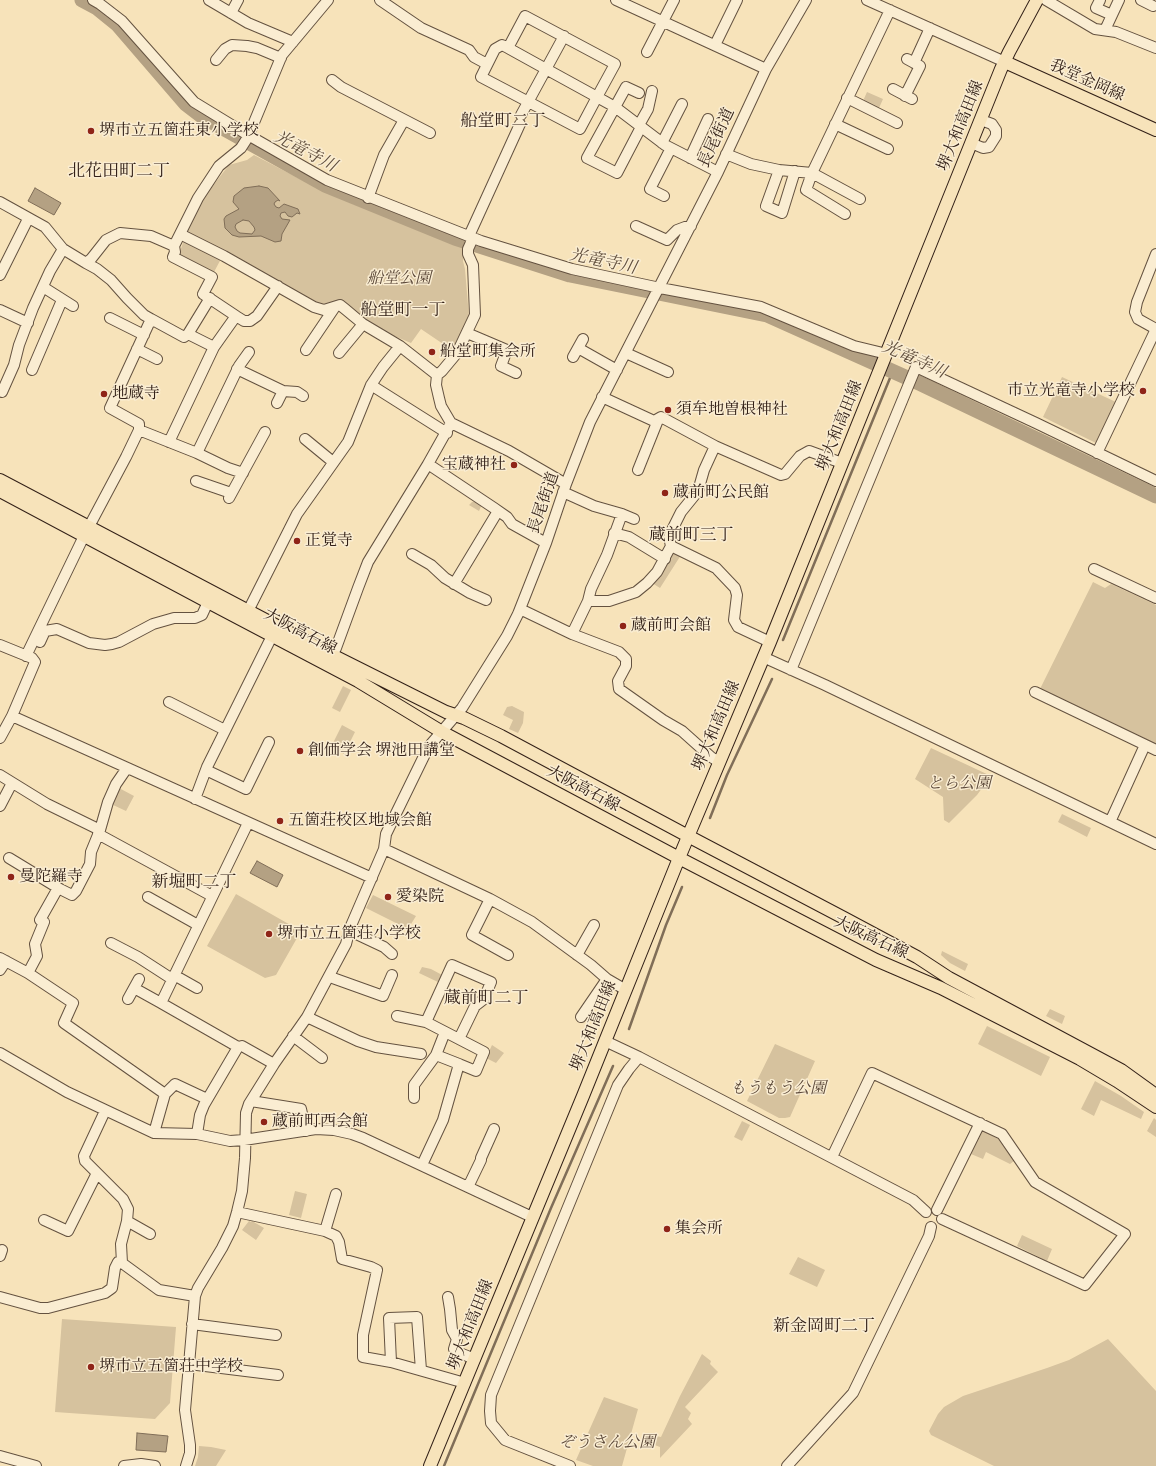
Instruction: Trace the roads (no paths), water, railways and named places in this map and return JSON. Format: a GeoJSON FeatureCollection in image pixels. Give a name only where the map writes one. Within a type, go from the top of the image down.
{"type":"FeatureCollection","features":[{"type":"Feature","properties":{"kind":"main road","name":"堺大和高田線"},"geometry":{"type":"LineString","coordinates":[[430,1466],[688,836],[770,642],[971,143],[1005,62],[1037,0]]}},
{"type":"Feature","properties":{"kind":"main road","name":"我堂金岡線"},"geometry":{"type":"LineString","coordinates":[[1005,62],[1156,130]]}},
{"type":"Feature","properties":{"kind":"main road","name":"大阪高石線"},"geometry":{"type":"LineString","coordinates":[[0,480],[86,532],[208,602],[246,616],[272,636],[360,682],[442,732],[679,858],[876,960],[941,988],[1080,1059],[1123,1084],[1156,1107]]}},
{"type":"Feature","properties":{"kind":"main road","name":"大阪高石線"},"geometry":{"type":"LineString","coordinates":[[0,492],[86,532],[246,616],[332,655],[446,712],[456,715],[508,740],[917,957],[949,978],[1121,1070],[1156,1095]]}},
{"type":"Feature","properties":{"kind":"street"},"geometry":{"type":"LineString","coordinates":[[93,0],[122,21],[194,102],[246,139],[327,180],[471,240],[658,292],[761,307],[854,346],[886,356]]}},
{"type":"Feature","properties":{"kind":"street"},"geometry":{"type":"LineString","coordinates":[[209,0],[248,23],[293,42]]}},
{"type":"Feature","properties":{"kind":"street"},"geometry":{"type":"LineString","coordinates":[[231,13],[238,0]]}},
{"type":"Feature","properties":{"kind":"street"},"geometry":{"type":"LineString","coordinates":[[278,286],[257,316],[250,321],[244,321],[203,294],[212,277],[173,257],[175,252],[174,246],[198,198],[219,166],[246,139],[281,58],[328,0]]}},
{"type":"Feature","properties":{"kind":"street"},"geometry":{"type":"LineString","coordinates":[[380,0],[421,28],[470,50],[474,57],[487,64]]}},
{"type":"Feature","properties":{"kind":"street"},"geometry":{"type":"LineString","coordinates":[[616,0],[766,69]]}},
{"type":"Feature","properties":{"kind":"street"},"geometry":{"type":"LineString","coordinates":[[647,52],[674,0]]}},
{"type":"Feature","properties":{"kind":"street"},"geometry":{"type":"LineString","coordinates":[[715,45],[737,0]]}},
{"type":"Feature","properties":{"kind":"street","name":"長尾街道"},"geometry":{"type":"LineString","coordinates":[[195,1296],[233,1226],[242,1191],[245,1158],[244,1140],[246,1113],[251,1101],[274,1064],[307,1017],[330,977],[346,944],[350,930],[384,849],[386,834],[425,754],[431,744],[456,715],[507,636],[520,609],[546,543],[581,442],[602,397],[658,292],[718,172],[766,69],[806,0]]}},
{"type":"Feature","properties":{"kind":"street"},"geometry":{"type":"LineString","coordinates":[[867,0],[1005,62]]}},
{"type":"Feature","properties":{"kind":"street"},"geometry":{"type":"LineString","coordinates":[[1046,0],[1095,29],[1116,32],[1156,48]]}},
{"type":"Feature","properties":{"kind":"street"},"geometry":{"type":"LineString","coordinates":[[1100,0],[1096,8],[1112,15]]}},
{"type":"Feature","properties":{"kind":"street"},"geometry":{"type":"LineString","coordinates":[[1105,30],[1119,0]]}},
{"type":"Feature","properties":{"kind":"street"},"geometry":{"type":"LineString","coordinates":[[1141,0],[1153,6]]}},
{"type":"Feature","properties":{"kind":"street"},"geometry":{"type":"LineString","coordinates":[[845,214],[806,190],[812,173],[847,98],[890,10]]}},
{"type":"Feature","properties":{"kind":"street"},"geometry":{"type":"LineString","coordinates":[[508,48],[525,16],[615,64],[597,97],[580,129],[481,77],[495,49],[502,45],[597,97],[616,107],[667,145],[718,172]]}},
{"type":"Feature","properties":{"kind":"street"},"geometry":{"type":"LineString","coordinates":[[893,89],[909,98],[920,66],[910,61],[930,28]]}},
{"type":"Feature","properties":{"kind":"street"},"geometry":{"type":"LineString","coordinates":[[449,428],[441,406],[436,385],[437,375],[457,353],[475,315],[473,265],[468,254],[471,240],[521,119],[564,36]]}},
{"type":"Feature","properties":{"kind":"street"},"geometry":{"type":"LineString","coordinates":[[216,60],[225,49],[232,45],[258,48],[281,58]]}},
{"type":"Feature","properties":{"kind":"street"},"geometry":{"type":"LineString","coordinates":[[332,80],[341,87],[430,133]]}},
{"type":"Feature","properties":{"kind":"street"},"geometry":{"type":"LineString","coordinates":[[639,93],[626,87],[586,158],[617,173],[648,110],[652,91]]}},
{"type":"Feature","properties":{"kind":"street"},"geometry":{"type":"LineString","coordinates":[[847,98],[897,123]]}},
{"type":"Feature","properties":{"kind":"street"},"geometry":{"type":"LineString","coordinates":[[664,196],[650,189],[682,104]]}},
{"type":"Feature","properties":{"kind":"street"},"geometry":{"type":"LineString","coordinates":[[690,158],[708,119]]}},
{"type":"Feature","properties":{"kind":"street"},"geometry":{"type":"LineString","coordinates":[[368,198],[384,155],[404,120]]}},
{"type":"Feature","properties":{"kind":"street"},"geometry":{"type":"LineString","coordinates":[[971,143],[983,148],[989,147],[996,136],[996,130],[992,124],[981,120]]}},
{"type":"Feature","properties":{"kind":"street"},"geometry":{"type":"LineString","coordinates":[[835,124],[888,148]]}},
{"type":"Feature","properties":{"kind":"street"},"geometry":{"type":"LineString","coordinates":[[726,154],[751,164],[779,170],[812,173],[860,199]]}},
{"type":"Feature","properties":{"kind":"street"},"geometry":{"type":"LineString","coordinates":[[779,170],[766,206],[782,213],[795,171]]}},
{"type":"Feature","properties":{"kind":"street"},"geometry":{"type":"LineString","coordinates":[[0,202],[11,207],[28,219],[45,227],[63,249],[97,269],[111,280],[126,298],[144,315],[184,337],[188,334],[210,298]]}},
{"type":"Feature","properties":{"kind":"street"},"geometry":{"type":"LineString","coordinates":[[0,275],[28,219]]}},
{"type":"Feature","properties":{"kind":"street"},"geometry":{"type":"LineString","coordinates":[[636,226],[667,240],[677,230],[691,226]]}},
{"type":"Feature","properties":{"kind":"street"},"geometry":{"type":"LineString","coordinates":[[86,262],[91,259],[106,240],[120,233],[151,236],[174,246]]}},
{"type":"Feature","properties":{"kind":"street"},"geometry":{"type":"LineString","coordinates":[[180,234],[224,256],[314,307],[324,310],[340,305],[363,324],[400,346],[437,375]]}},
{"type":"Feature","properties":{"kind":"street"},"geometry":{"type":"LineString","coordinates":[[2,392],[14,365],[19,345],[43,287],[50,271],[63,249]]}},
{"type":"Feature","properties":{"kind":"street"},"geometry":{"type":"LineString","coordinates":[[1097,453],[1156,329],[1138,319],[1135,312],[1137,302],[1156,254]]}},
{"type":"Feature","properties":{"kind":"street"},"geometry":{"type":"LineString","coordinates":[[43,287],[73,306]]}},
{"type":"Feature","properties":{"kind":"street"},"geometry":{"type":"LineString","coordinates":[[32,370],[62,300]]}},
{"type":"Feature","properties":{"kind":"street"},"geometry":{"type":"LineString","coordinates":[[306,350],[335,307]]}},
{"type":"Feature","properties":{"kind":"street"},"geometry":{"type":"LineString","coordinates":[[0,310],[28,323]]}},
{"type":"Feature","properties":{"kind":"street"},"geometry":{"type":"LineString","coordinates":[[169,442],[214,348],[236,316]]}},
{"type":"Feature","properties":{"kind":"street"},"geometry":{"type":"LineString","coordinates":[[110,318],[144,334]]}},
{"type":"Feature","properties":{"kind":"street"},"geometry":{"type":"LineString","coordinates":[[29,657],[86,532],[139,430],[140,424],[110,408],[151,320]]}},
{"type":"Feature","properties":{"kind":"street"},"geometry":{"type":"LineString","coordinates":[[339,353],[363,324]]}},
{"type":"Feature","properties":{"kind":"street"},"geometry":{"type":"LineString","coordinates":[[467,333],[507,350],[501,366],[516,373]]}},
{"type":"Feature","properties":{"kind":"street"},"geometry":{"type":"LineString","coordinates":[[188,334],[214,348]]}},
{"type":"Feature","properties":{"kind":"street"},"geometry":{"type":"LineString","coordinates":[[573,358],[581,343],[617,370]]}},
{"type":"Feature","properties":{"kind":"street"},"geometry":{"type":"LineString","coordinates":[[246,616],[297,514],[348,442],[371,385],[400,346]]}},
{"type":"Feature","properties":{"kind":"street"},"geometry":{"type":"LineString","coordinates":[[137,350],[156,359]]}},
{"type":"Feature","properties":{"kind":"street"},"geometry":{"type":"LineString","coordinates":[[197,453],[237,369],[249,352]]}},
{"type":"Feature","properties":{"kind":"street"},"geometry":{"type":"LineString","coordinates":[[626,353],[668,372]]}},
{"type":"Feature","properties":{"kind":"street"},"geometry":{"type":"LineString","coordinates":[[791,670],[916,367],[1156,481]]}},
{"type":"Feature","properties":{"kind":"street"},"geometry":{"type":"LineString","coordinates":[[237,369],[284,391],[298,392],[303,396]]}},
{"type":"Feature","properties":{"kind":"street"},"geometry":{"type":"LineString","coordinates":[[371,385],[449,428],[509,451],[594,506],[622,514],[634,520]]}},
{"type":"Feature","properties":{"kind":"street"},"geometry":{"type":"LineString","coordinates":[[277,403],[284,391]]}},
{"type":"Feature","properties":{"kind":"street"},"geometry":{"type":"LineString","coordinates":[[602,397],[654,421],[661,417],[715,446],[781,475],[785,474],[800,456],[809,451],[842,462]]}},
{"type":"Feature","properties":{"kind":"street"},"geometry":{"type":"LineString","coordinates":[[638,470],[658,420]]}},
{"type":"Feature","properties":{"kind":"street"},"geometry":{"type":"LineString","coordinates":[[332,655],[368,562],[449,428]]}},
{"type":"Feature","properties":{"kind":"street"},"geometry":{"type":"LineString","coordinates":[[139,430],[243,473]]}},
{"type":"Feature","properties":{"kind":"street"},"geometry":{"type":"LineString","coordinates":[[196,481],[230,496],[265,432]]}},
{"type":"Feature","properties":{"kind":"street"},"geometry":{"type":"LineString","coordinates":[[305,439],[334,462]]}},
{"type":"Feature","properties":{"kind":"street"},"geometry":{"type":"LineString","coordinates":[[588,601],[609,601],[636,592],[657,572],[670,546],[669,537],[671,532],[682,512],[698,491],[704,470],[715,446]]}},
{"type":"Feature","properties":{"kind":"street"},"geometry":{"type":"LineString","coordinates":[[428,464],[498,511],[512,524],[546,543]]}},
{"type":"Feature","properties":{"kind":"street"},"geometry":{"type":"LineString","coordinates":[[454,584],[498,511]]}},
{"type":"Feature","properties":{"kind":"street"},"geometry":{"type":"LineString","coordinates":[[572,634],[588,601],[591,589],[607,555],[622,514]]}},
{"type":"Feature","properties":{"kind":"street"},"geometry":{"type":"LineString","coordinates":[[614,533],[629,537],[664,559]]}},
{"type":"Feature","properties":{"kind":"street"},"geometry":{"type":"LineString","coordinates":[[670,546],[716,568],[735,588],[737,595],[734,620],[738,627],[770,642]]}},
{"type":"Feature","properties":{"kind":"street"},"geometry":{"type":"LineString","coordinates":[[412,554],[431,565],[454,584],[486,600]]}},
{"type":"Feature","properties":{"kind":"street"},"geometry":{"type":"LineString","coordinates":[[1094,569],[1156,598]]}},
{"type":"Feature","properties":{"kind":"street"},"geometry":{"type":"LineString","coordinates":[[29,657],[45,631],[51,629],[57,629],[89,644],[112,644],[119,642],[153,624],[174,618],[195,618],[202,615],[208,602]]}},
{"type":"Feature","properties":{"kind":"street"},"geometry":{"type":"LineString","coordinates":[[520,609],[572,634],[619,652],[626,659],[626,666],[618,681],[619,689],[663,720],[682,731],[719,762]]}},
{"type":"Feature","properties":{"kind":"street"},"geometry":{"type":"LineString","coordinates":[[195,799],[206,770],[272,636]]}},
{"type":"Feature","properties":{"kind":"street"},"geometry":{"type":"LineString","coordinates":[[0,645],[29,657],[35,662],[12,716],[0,738]]}},
{"type":"Feature","properties":{"kind":"street"},"geometry":{"type":"LineString","coordinates":[[763,657],[1156,844]]}},
{"type":"Feature","properties":{"kind":"street"},"geometry":{"type":"LineString","coordinates":[[1035,692],[1156,750]]}},
{"type":"Feature","properties":{"kind":"street"},"geometry":{"type":"LineString","coordinates":[[169,702],[225,730]]}},
{"type":"Feature","properties":{"kind":"street"},"geometry":{"type":"LineString","coordinates":[[12,716],[372,878]]}},
{"type":"Feature","properties":{"kind":"street"},"geometry":{"type":"LineString","coordinates":[[206,770],[246,789],[269,742]]}},
{"type":"Feature","properties":{"kind":"street"},"geometry":{"type":"LineString","coordinates":[[1110,822],[1146,745]]}},
{"type":"Feature","properties":{"kind":"street"},"geometry":{"type":"LineString","coordinates":[[9,858],[72,895],[76,891],[90,864],[92,852],[108,802],[116,784],[127,768]]}},
{"type":"Feature","properties":{"kind":"street"},"geometry":{"type":"LineString","coordinates":[[0,775],[47,804],[212,896]]}},
{"type":"Feature","properties":{"kind":"street"},"geometry":{"type":"LineString","coordinates":[[0,806],[12,783]]}},
{"type":"Feature","properties":{"kind":"street"},"geometry":{"type":"LineString","coordinates":[[161,1003],[248,823]]}},
{"type":"Feature","properties":{"kind":"street"},"geometry":{"type":"LineString","coordinates":[[384,849],[490,899],[532,922],[607,979],[626,990]]}},
{"type":"Feature","properties":{"kind":"street"},"geometry":{"type":"LineString","coordinates":[[28,973],[37,956],[35,944],[44,922],[40,920],[58,888],[60,889]]}},
{"type":"Feature","properties":{"kind":"street"},"geometry":{"type":"LineString","coordinates":[[148,897],[198,925]]}},
{"type":"Feature","properties":{"kind":"street"},"geometry":{"type":"LineString","coordinates":[[490,899],[472,935],[508,955]]}},
{"type":"Feature","properties":{"kind":"street"},"geometry":{"type":"LineString","coordinates":[[577,955],[594,925]]}},
{"type":"Feature","properties":{"kind":"street"},"geometry":{"type":"LineString","coordinates":[[350,930],[384,947],[392,954]]}},
{"type":"Feature","properties":{"kind":"street"},"geometry":{"type":"LineString","coordinates":[[111,943],[173,977],[197,988]]}},
{"type":"Feature","properties":{"kind":"street"},"geometry":{"type":"LineString","coordinates":[[0,970],[3,959],[28,973],[73,1003],[64,1023],[165,1094]]}},
{"type":"Feature","properties":{"kind":"street"},"geometry":{"type":"LineString","coordinates":[[426,1022],[452,965],[491,982],[484,999],[475,1006],[459,1039]]}},
{"type":"Feature","properties":{"kind":"street"},"geometry":{"type":"LineString","coordinates":[[330,977],[382,996],[392,975]]}},
{"type":"Feature","properties":{"kind":"street"},"geometry":{"type":"LineString","coordinates":[[128,998],[139,978]]}},
{"type":"Feature","properties":{"kind":"street"},"geometry":{"type":"LineString","coordinates":[[581,1016],[607,979]]}},
{"type":"Feature","properties":{"kind":"street"},"geometry":{"type":"LineString","coordinates":[[134,988],[238,1047],[242,1046],[274,1064]]}},
{"type":"Feature","properties":{"kind":"street"},"geometry":{"type":"LineString","coordinates":[[396,1016],[426,1022],[484,1052],[476,1071],[436,1055]]}},
{"type":"Feature","properties":{"kind":"street"},"geometry":{"type":"LineString","coordinates":[[307,1017],[358,1041],[376,1047],[421,1054]]}},
{"type":"Feature","properties":{"kind":"street"},"geometry":{"type":"LineString","coordinates":[[414,1098],[414,1085],[436,1055],[445,1032]]}},
{"type":"Feature","properties":{"kind":"street"},"geometry":{"type":"LineString","coordinates":[[294,1036],[322,1058]]}},
{"type":"Feature","properties":{"kind":"street"},"geometry":{"type":"LineString","coordinates":[[605,1041],[832,1156],[913,1200],[926,1212]]}},
{"type":"Feature","properties":{"kind":"street"},"geometry":{"type":"LineString","coordinates":[[197,1134],[200,1115],[207,1099],[238,1047]]}},
{"type":"Feature","properties":{"kind":"street"},"geometry":{"type":"LineString","coordinates":[[0,1053],[67,1092],[154,1133],[197,1134],[230,1141],[316,1129],[352,1134],[532,1218]]}},
{"type":"Feature","properties":{"kind":"street"},"geometry":{"type":"LineString","coordinates":[[570,1466],[505,1440],[491,1423],[491,1395],[618,1085],[629,1068],[639,1057]]}},
{"type":"Feature","properties":{"kind":"street"},"geometry":{"type":"LineString","coordinates":[[422,1166],[442,1120],[459,1064]]}},
{"type":"Feature","properties":{"kind":"street"},"geometry":{"type":"LineString","coordinates":[[832,1156],[872,1073],[1002,1134],[1036,1182],[1125,1234],[1085,1285],[940,1215],[933,1209],[926,1212],[924,1216],[925,1222],[931,1227]]}},
{"type":"Feature","properties":{"kind":"street"},"geometry":{"type":"LineString","coordinates":[[154,1133],[165,1094],[175,1084],[207,1099]]}},
{"type":"Feature","properties":{"kind":"street"},"geometry":{"type":"LineString","coordinates":[[251,1101],[301,1109],[306,1131]]}},
{"type":"Feature","properties":{"kind":"street"},"geometry":{"type":"LineString","coordinates":[[105,1111],[84,1156],[85,1161],[123,1199],[128,1209],[127,1221],[120,1244],[122,1263]]}},
{"type":"Feature","properties":{"kind":"street"},"geometry":{"type":"LineString","coordinates":[[931,1227],[938,1225],[940,1215],[980,1123]]}},
{"type":"Feature","properties":{"kind":"street"},"geometry":{"type":"LineString","coordinates":[[468,1187],[494,1129]]}},
{"type":"Feature","properties":{"kind":"street"},"geometry":{"type":"LineString","coordinates":[[44,1220],[68,1231],[97,1173]]}},
{"type":"Feature","properties":{"kind":"street"},"geometry":{"type":"LineString","coordinates":[[325,1231],[336,1194]]}},
{"type":"Feature","properties":{"kind":"street"},"geometry":{"type":"LineString","coordinates":[[237,1212],[325,1231],[336,1236],[339,1242],[342,1259],[377,1270],[363,1336],[363,1357],[391,1362],[465,1383]]}},
{"type":"Feature","properties":{"kind":"street"},"geometry":{"type":"LineString","coordinates":[[127,1221],[150,1234]]}},
{"type":"Feature","properties":{"kind":"street"},"geometry":{"type":"LineString","coordinates":[[787,1466],[853,1393],[929,1236],[931,1227]]}},
{"type":"Feature","properties":{"kind":"street"},"geometry":{"type":"LineString","coordinates":[[0,1297],[40,1308],[48,1308],[105,1293],[112,1288],[115,1268],[118,1262],[122,1263],[159,1290],[195,1296],[185,1410],[190,1445],[190,1453],[186,1466]]}},
{"type":"Feature","properties":{"kind":"street"},"geometry":{"type":"LineString","coordinates":[[448,1297],[452,1330],[457,1339],[454,1348],[457,1352],[475,1359]]}},
{"type":"Feature","properties":{"kind":"street"},"geometry":{"type":"LineString","coordinates":[[391,1362],[389,1318],[417,1317],[421,1370]]}},
{"type":"Feature","properties":{"kind":"street"},"geometry":{"type":"LineString","coordinates":[[192,1324],[276,1335]]}},
{"type":"Feature","properties":{"kind":"street"},"geometry":{"type":"LineString","coordinates":[[189,1364],[278,1376]]}},
{"type":"Feature","properties":{"kind":"street"},"geometry":{"type":"LineString","coordinates":[[0,1456],[36,1466]]}},
{"type":"Feature","properties":{"kind":"street"},"geometry":{"type":"LineString","coordinates":[[124,1466],[140,1464],[155,1466]]}},
{"type":"Feature","properties":{"kind":"waterway","name":"光竜寺川"},"geometry":{"type":"LineString","coordinates":[[82,0],[97,8],[118,25],[186,104],[203,117],[325,185],[455,238],[570,275],[767,315],[921,384],[1156,496]]}},
{"type":"Feature","properties":{"kind":"waterway"},"geometry":{"type":"LineString","coordinates":[[783,640],[892,370]]}},
{"type":"Feature","properties":{"kind":"waterway"},"geometry":{"type":"LineString","coordinates":[[710,818],[727,775],[772,679]]}},
{"type":"Feature","properties":{"kind":"waterway"},"geometry":{"type":"LineString","coordinates":[[629,1029],[666,925],[682,887]]}},
{"type":"Feature","properties":{"kind":"waterway"},"geometry":{"type":"LineString","coordinates":[[444,1466],[551,1208],[613,1066]]}},
{"type":"Feature","properties":{"kind":"place","name":"堺市立五箇荘東小学校"},"geometry":{"type":"Point","coordinates":[91,131]}},
{"type":"Feature","properties":{"kind":"place","name":"船堂町集会所"},"geometry":{"type":"Point","coordinates":[432,352]}},
{"type":"Feature","properties":{"kind":"place","name":"市立光竜寺小学校"},"geometry":{"type":"Point","coordinates":[1143,391]}},
{"type":"Feature","properties":{"kind":"place","name":"地蔵寺"},"geometry":{"type":"Point","coordinates":[104,394]}},
{"type":"Feature","properties":{"kind":"place","name":"須牟地曽根神社"},"geometry":{"type":"Point","coordinates":[668,410]}},
{"type":"Feature","properties":{"kind":"place","name":"宝蔵神社"},"geometry":{"type":"Point","coordinates":[514,465]}},
{"type":"Feature","properties":{"kind":"place","name":"蔵前町公民館"},"geometry":{"type":"Point","coordinates":[665,493]}},
{"type":"Feature","properties":{"kind":"place","name":"正覚寺"},"geometry":{"type":"Point","coordinates":[297,541]}},
{"type":"Feature","properties":{"kind":"place","name":"蔵前町会館"},"geometry":{"type":"Point","coordinates":[623,626]}},
{"type":"Feature","properties":{"kind":"place","name":"創価学会 堺池田講堂"},"geometry":{"type":"Point","coordinates":[300,751]}},
{"type":"Feature","properties":{"kind":"place","name":"五箇荘校区地域会館"},"geometry":{"type":"Point","coordinates":[280,821]}},
{"type":"Feature","properties":{"kind":"place","name":"曼陀羅寺"},"geometry":{"type":"Point","coordinates":[11,877]}},
{"type":"Feature","properties":{"kind":"place","name":"愛染院"},"geometry":{"type":"Point","coordinates":[388,897]}},
{"type":"Feature","properties":{"kind":"place","name":"堺市立五箇荘小学校"},"geometry":{"type":"Point","coordinates":[269,934]}},
{"type":"Feature","properties":{"kind":"place","name":"蔵前町西会館"},"geometry":{"type":"Point","coordinates":[264,1122]}},
{"type":"Feature","properties":{"kind":"place","name":"集会所"},"geometry":{"type":"Point","coordinates":[667,1229]}},
{"type":"Feature","properties":{"kind":"place","name":"堺市立五箇荘中学校"},"geometry":{"type":"Point","coordinates":[91,1367]}},
{"type":"Feature","properties":{"kind":"district","name":"船堂町二丁"},"geometry":{"type":"Point","coordinates":[503,122]}},
{"type":"Feature","properties":{"kind":"district","name":"北花田町二丁"},"geometry":{"type":"Point","coordinates":[119,172]}},
{"type":"Feature","properties":{"kind":"district","name":"船堂町一丁"},"geometry":{"type":"Point","coordinates":[403,311]}},
{"type":"Feature","properties":{"kind":"district","name":"蔵前町三丁"},"geometry":{"type":"Point","coordinates":[691,536]}},
{"type":"Feature","properties":{"kind":"district","name":"新堀町二丁"},"geometry":{"type":"Point","coordinates":[194,883]}},
{"type":"Feature","properties":{"kind":"district","name":"蔵前町二丁"},"geometry":{"type":"Point","coordinates":[486,999]}},
{"type":"Feature","properties":{"kind":"district","name":"新金岡町二丁"},"geometry":{"type":"Point","coordinates":[824,1327]}},
{"type":"Feature","properties":{"kind":"park label","name":"船堂公園"},"geometry":{"type":"Point","coordinates":[399,279]}},
{"type":"Feature","properties":{"kind":"park label","name":"とら公園"},"geometry":{"type":"Point","coordinates":[959,784]}},
{"type":"Feature","properties":{"kind":"park label","name":"もうもう公園"},"geometry":{"type":"Point","coordinates":[778,1089]}},
{"type":"Feature","properties":{"kind":"park label","name":"ぞうさん公園"},"geometry":{"type":"Point","coordinates":[607,1443]}}]}
